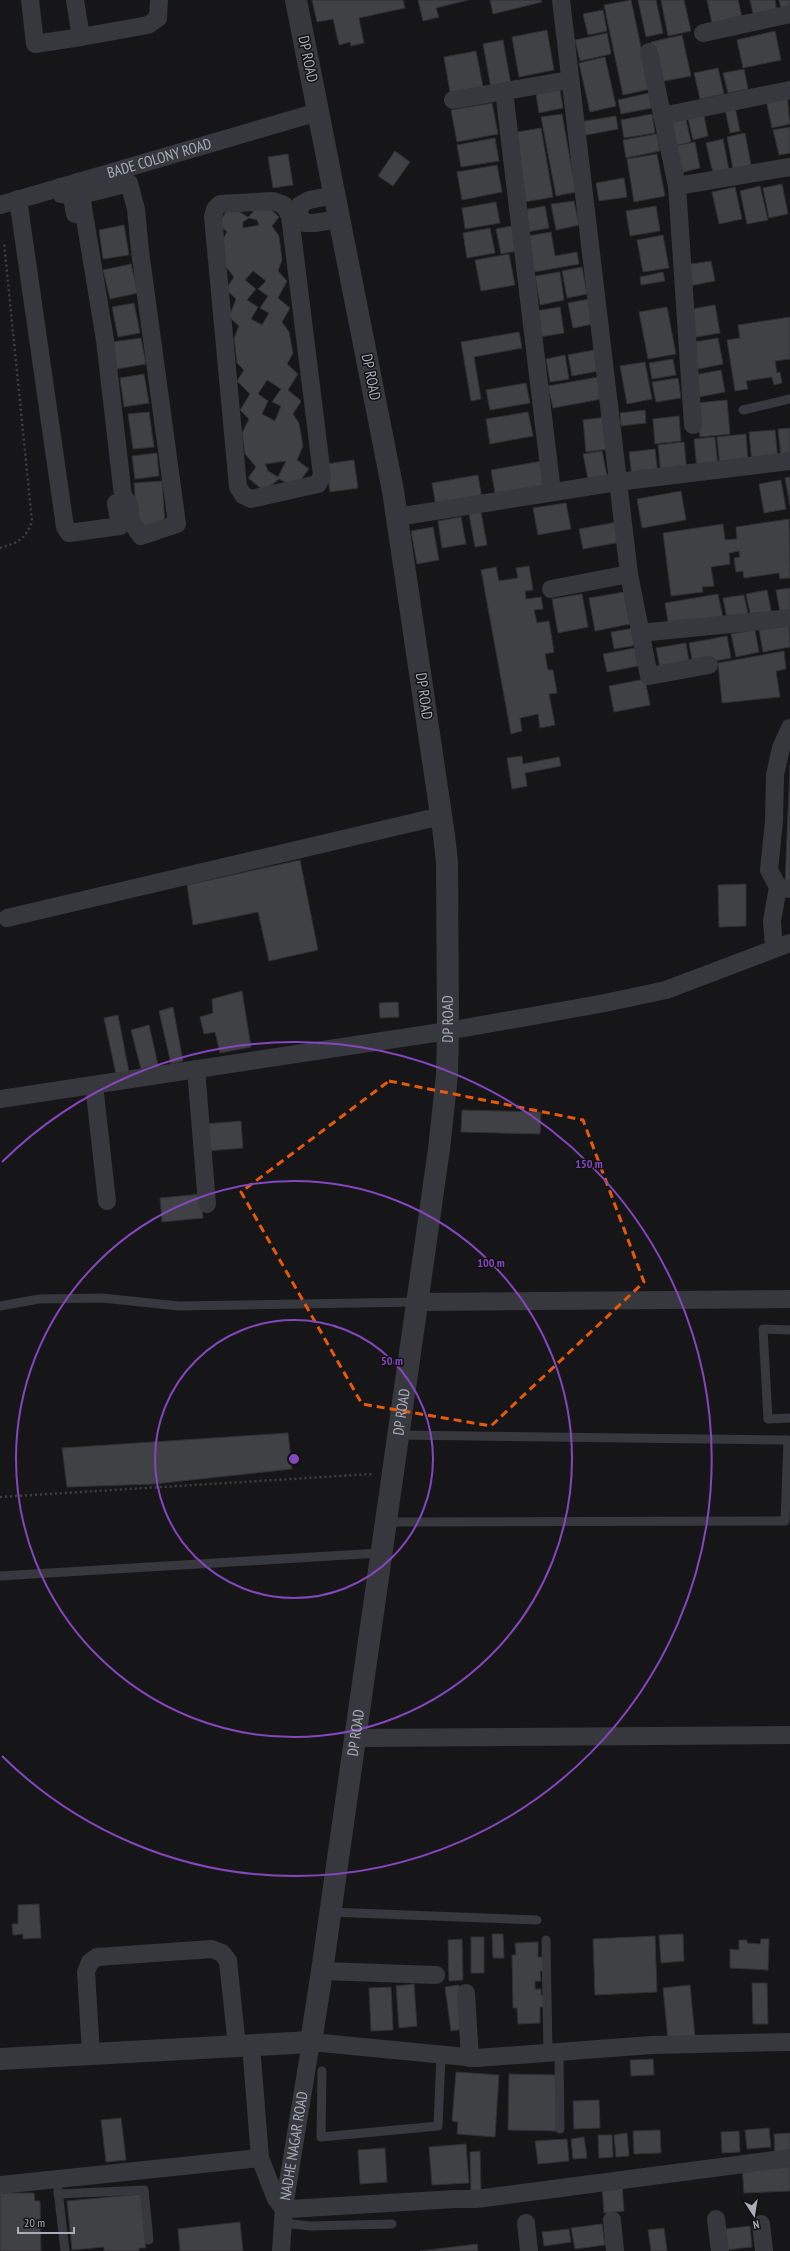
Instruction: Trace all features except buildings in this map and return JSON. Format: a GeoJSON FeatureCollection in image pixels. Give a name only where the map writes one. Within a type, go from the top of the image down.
{"type":"FeatureCollection","features":[{"type":"Feature","properties":{"kind":"street"},"geometry":{"type":"LineString","coordinates":[[30,0],[35,44],[148,25],[158,18],[159,0]]}},
{"type":"Feature","properties":{"kind":"street"},"geometry":{"type":"LineString","coordinates":[[75,0],[81,37]]}},
{"type":"Feature","properties":{"kind":"street","name":"DP ROAD"},"geometry":{"type":"LineString","coordinates":[[296,0],[318,112],[325,197],[397,517],[443,826],[447,862],[447,1075],[439,1149],[386,1522],[380,1553],[312,2042]]}},
{"type":"Feature","properties":{"kind":"street"},"geometry":{"type":"LineString","coordinates":[[561,0],[569,80],[617,482],[629,574],[649,676],[709,665]]}},
{"type":"Feature","properties":{"kind":"street"},"geometry":{"type":"LineString","coordinates":[[703,33],[790,14]]}},
{"type":"Feature","properties":{"kind":"street"},"geometry":{"type":"LineString","coordinates":[[649,52],[677,186],[693,425]]}},
{"type":"Feature","properties":{"kind":"street"},"geometry":{"type":"LineString","coordinates":[[453,100],[569,80]]}},
{"type":"Feature","properties":{"kind":"street"},"geometry":{"type":"LineString","coordinates":[[662,116],[790,90]]}},
{"type":"Feature","properties":{"kind":"street"},"geometry":{"type":"LineString","coordinates":[[504,91],[552,492]]}},
{"type":"Feature","properties":{"kind":"street","name":"BADE COLONY ROAD"},"geometry":{"type":"LineString","coordinates":[[0,205],[18,204],[73,190],[318,112]]}},
{"type":"Feature","properties":{"kind":"street"},"geometry":{"type":"LineString","coordinates":[[677,186],[790,167]]}},
{"type":"Feature","properties":{"kind":"street"},"geometry":{"type":"LineString","coordinates":[[129,183],[136,209],[140,251],[177,524],[141,536],[131,522],[129,504],[123,496],[104,340],[73,190],[129,183]]}},
{"type":"Feature","properties":{"kind":"street"},"geometry":{"type":"LineString","coordinates":[[18,204],[65,527],[69,533],[120,526],[98,355],[73,190]]}},
{"type":"Feature","properties":{"kind":"street"},"geometry":{"type":"LineString","coordinates":[[325,197],[300,205],[294,215],[322,475],[318,484],[312,487],[251,499],[243,495],[238,487],[213,217],[215,209],[220,204],[273,201],[284,205],[294,215],[304,223],[330,221]]}},
{"type":"Feature","properties":{"kind":"street"},"geometry":{"type":"LineString","coordinates":[[397,517],[617,482],[790,460]]}},
{"type":"Feature","properties":{"kind":"street"},"geometry":{"type":"LineString","coordinates":[[551,589],[629,574]]}},
{"type":"Feature","properties":{"kind":"street"},"geometry":{"type":"LineString","coordinates":[[640,633],[790,618]]}},
{"type":"Feature","properties":{"kind":"street"},"geometry":{"type":"LineString","coordinates":[[1,1095],[94,1085],[448,1031],[666,990],[782,945],[772,921],[784,888],[770,870],[774,821],[775,775],[780,748],[790,728]]}},
{"type":"Feature","properties":{"kind":"street"},"geometry":{"type":"LineString","coordinates":[[7,918],[443,826]]}},
{"type":"Feature","properties":{"kind":"street"},"geometry":{"type":"LineString","coordinates":[[196,1069],[207,1204]]}},
{"type":"Feature","properties":{"kind":"street"},"geometry":{"type":"LineString","coordinates":[[94,1085],[107,1201]]}},
{"type":"Feature","properties":{"kind":"street"},"geometry":{"type":"LineString","coordinates":[[417,1302],[790,1299]]}},
{"type":"Feature","properties":{"kind":"street"},"geometry":{"type":"LineString","coordinates":[[355,1738],[790,1735]]}},
{"type":"Feature","properties":{"kind":"street"},"geometry":{"type":"LineString","coordinates":[[91,2054],[86,1972],[90,1962],[97,1957],[212,1948],[222,1953],[228,1961],[244,2046],[260,2158],[284,2215],[290,2209],[455,2198],[476,2199],[790,2158]]}},
{"type":"Feature","properties":{"kind":"street"},"geometry":{"type":"LineString","coordinates":[[322,1971],[436,1974]]}},
{"type":"Feature","properties":{"kind":"street"},"geometry":{"type":"LineString","coordinates":[[466,1993],[470,2058]]}},
{"type":"Feature","properties":{"kind":"street"},"geometry":{"type":"LineString","coordinates":[[0,2059],[312,2042],[470,2058],[651,2045],[790,2042]]}},
{"type":"Feature","properties":{"kind":"street","name":"NADHE NAGAR ROAD"},"geometry":{"type":"LineString","coordinates":[[281,2251],[284,2215],[312,2042]]}},
{"type":"Feature","properties":{"kind":"street"},"geometry":{"type":"LineString","coordinates":[[0,2184],[58,2187],[260,2158]]}},
{"type":"Feature","properties":{"kind":"street"},"geometry":{"type":"LineString","coordinates":[[716,2219],[720,2251]]}},
{"type":"Feature","properties":{"kind":"street"},"geometry":{"type":"LineString","coordinates":[[612,2220],[615,2251]]}},
{"type":"Feature","properties":{"kind":"street"},"geometry":{"type":"LineString","coordinates":[[526,2223],[529,2251]]}},
{"type":"Feature","properties":{"kind":"street"},"geometry":{"type":"LineString","coordinates":[[761,2224],[764,2251]]}},
{"type":"Feature","properties":{"kind":"lane"},"geometry":{"type":"LineString","coordinates":[[743,410],[790,399]]}},
{"type":"Feature","properties":{"kind":"lane"},"geometry":{"type":"LineString","coordinates":[[0,1306],[38,1299],[102,1298],[179,1306],[417,1302]]}},
{"type":"Feature","properties":{"kind":"lane"},"geometry":{"type":"LineString","coordinates":[[790,1330],[763,1330],[768,1419],[790,1418]]}},
{"type":"Feature","properties":{"kind":"lane"},"geometry":{"type":"LineString","coordinates":[[386,1522],[785,1521],[788,1440],[398,1435]]}},
{"type":"Feature","properties":{"kind":"lane"},"geometry":{"type":"LineString","coordinates":[[0,1576],[380,1553]]}},
{"type":"Feature","properties":{"kind":"lane"},"geometry":{"type":"LineString","coordinates":[[330,1912],[537,1920]]}},
{"type":"Feature","properties":{"kind":"lane"},"geometry":{"type":"LineString","coordinates":[[546,1940],[553,2053],[560,2129]]}},
{"type":"Feature","properties":{"kind":"lane"},"geometry":{"type":"LineString","coordinates":[[322,2071],[321,2137],[438,2126],[441,2055]]}},
{"type":"Feature","properties":{"kind":"lane"},"geometry":{"type":"LineString","coordinates":[[65,2251],[58,2187],[144,2190],[148,2240]]}},
{"type":"Feature","properties":{"kind":"lane"},"geometry":{"type":"LineString","coordinates":[[284,2215],[310,2226],[392,2224]]}},
{"type":"Feature","properties":{"kind":"path"},"geometry":{"type":"LineString","coordinates":[[0,548],[18,542],[27,534],[32,521],[3,236]]}},
{"type":"Feature","properties":{"kind":"path"},"geometry":{"type":"LineString","coordinates":[[0,1497],[393,1473]]}},
{"type":"Feature","properties":{"kind":"highlighted area"},"geometry":{"type":"Polygon","coordinates":[[[389,1081],[583,1120],[644,1282],[491,1426],[362,1404],[241,1192],[389,1081]]]}}]}
